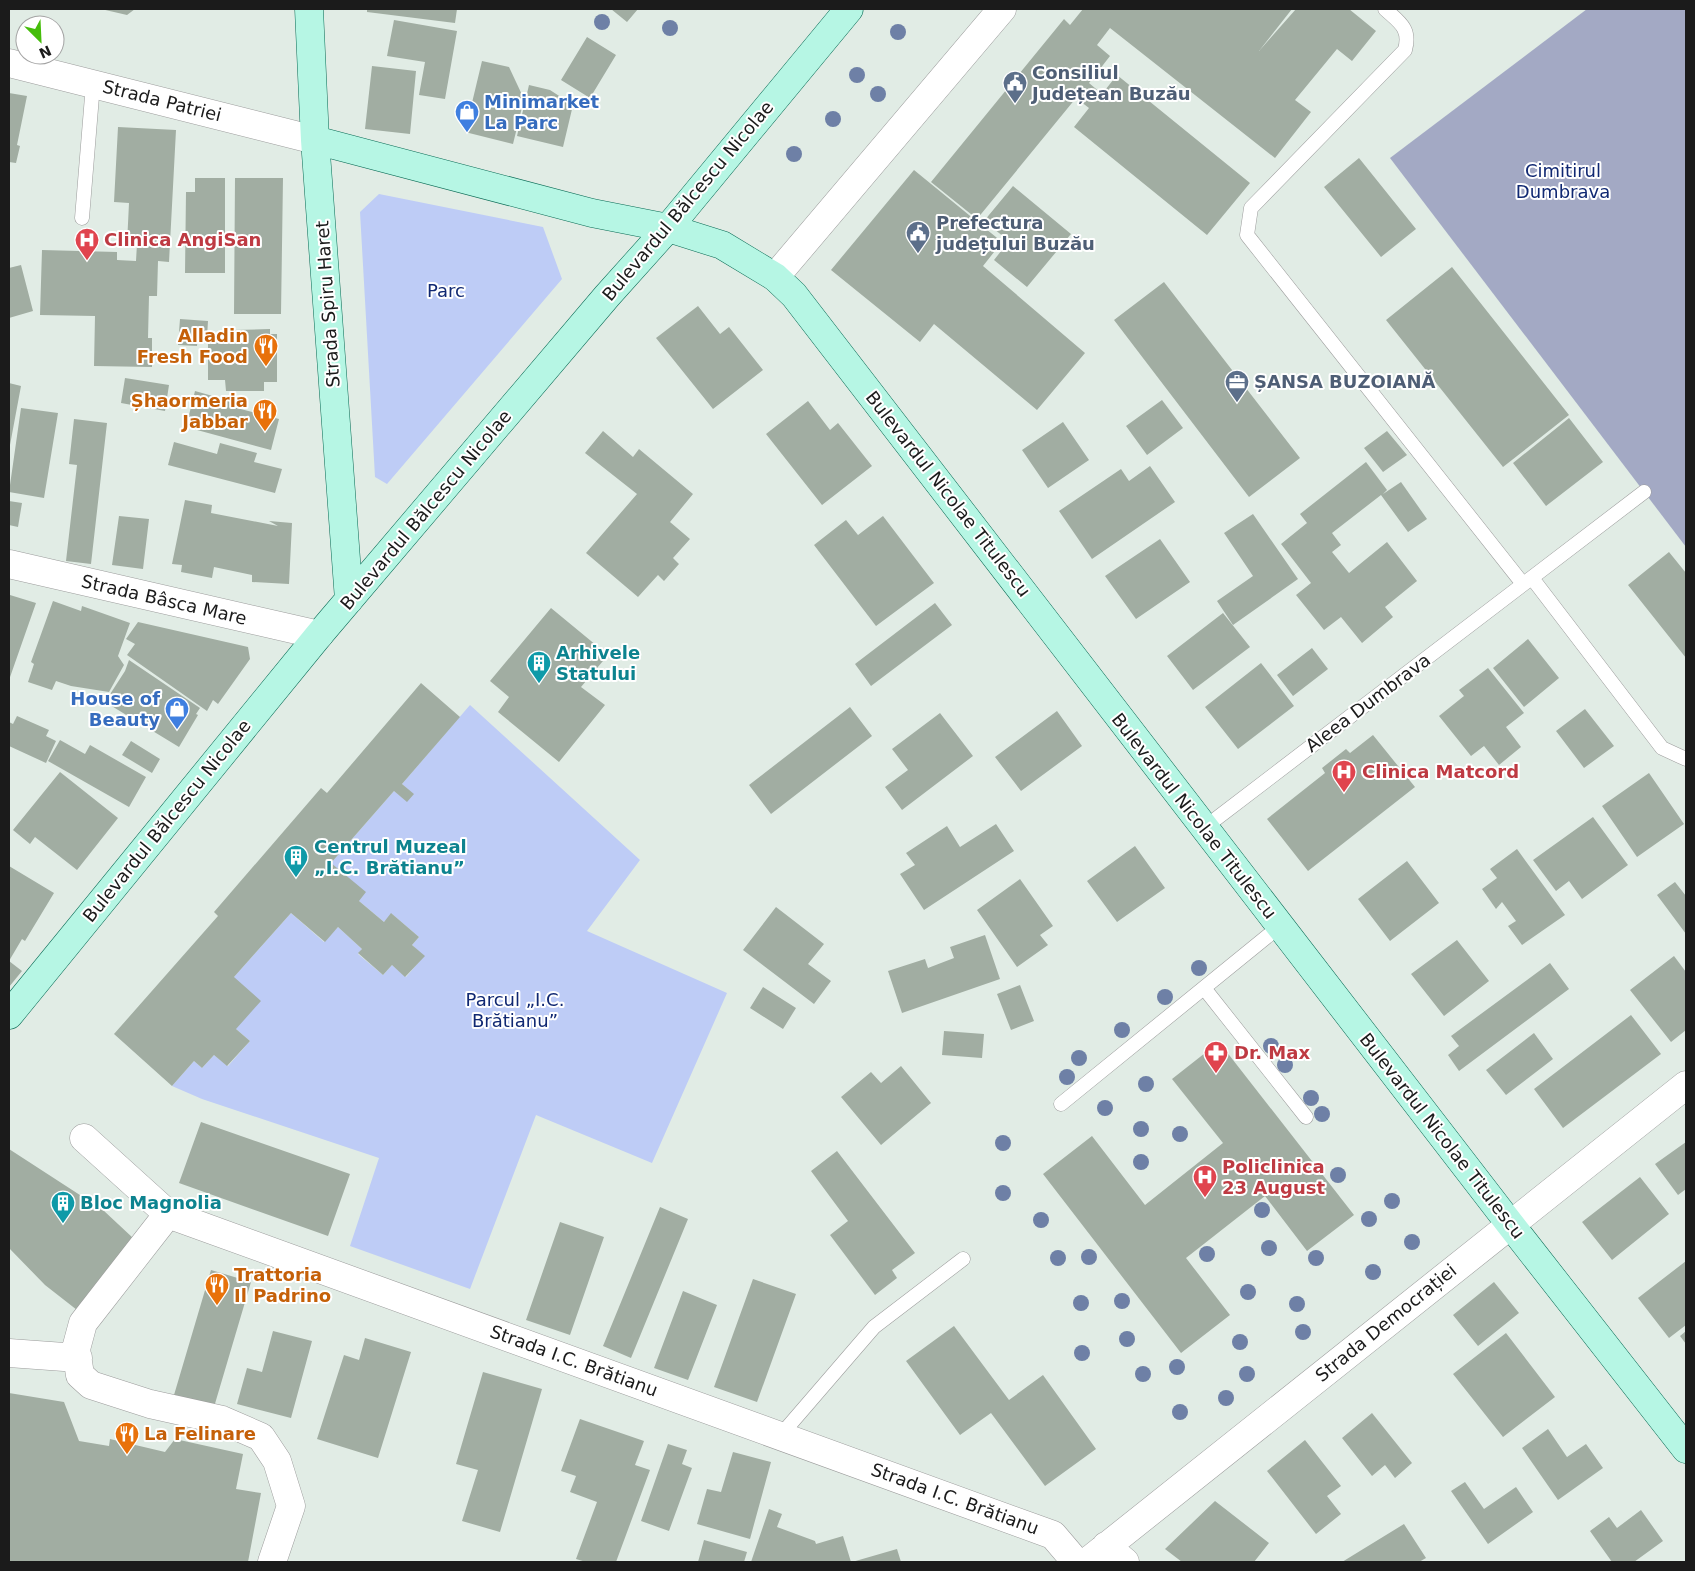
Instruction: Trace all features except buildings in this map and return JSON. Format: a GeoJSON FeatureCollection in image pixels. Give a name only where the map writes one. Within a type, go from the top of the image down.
{"type":"FeatureCollection","features":[{"type":"Feature","properties":{"kind":"street","name":"Strada Spiru Haret"},"geometry":{"type":"LineString","coordinates":[[309,9],[315,140],[350,600]]}},
{"type":"Feature","properties":{"kind":"street","name":"Bulevardul Bălcescu Nicolae"},"geometry":{"type":"LineString","coordinates":[[9,1015],[319,635],[601,303],[668,228],[849,9]]}},
{"type":"Feature","properties":{"kind":"street"},"geometry":{"type":"LineString","coordinates":[[775,277],[1002,9]]}},
{"type":"Feature","properties":{"kind":"street","name":"Strada Patriei"},"geometry":{"type":"LineString","coordinates":[[9,63],[315,140]]}},
{"type":"Feature","properties":{"kind":"street","name":"Bulevardul Nicolae Titulescu"},"geometry":{"type":"LineString","coordinates":[[315,140],[592,213],[668,228],[722,245],[775,277],[794,295],[1510,1224],[1686,1449]]}},
{"type":"Feature","properties":{"kind":"street","name":"Strada Bâsca Mare"},"geometry":{"type":"LineString","coordinates":[[9,564],[319,635]]}},
{"type":"Feature","properties":{"kind":"street","name":"Strada Democrației"},"geometry":{"type":"LineString","coordinates":[[1106,1557],[1510,1224],[1686,1085]]}},
{"type":"Feature","properties":{"kind":"street","name":"Strada I.C. Brătianu"},"geometry":{"type":"LineString","coordinates":[[84,1138],[168,1214],[1054,1535],[1076,1562]]}},
{"type":"Feature","properties":{"kind":"street"},"geometry":{"type":"LineString","coordinates":[[168,1214],[84,1323],[76,1349],[80,1375],[91,1385],[150,1404],[222,1420],[261,1437],[277,1461],[291,1506],[272,1562]]}},
{"type":"Feature","properties":{"kind":"street"},"geometry":{"type":"LineString","coordinates":[[9,1353],[78,1358]]}},
{"type":"Feature","properties":{"kind":"lane"},"geometry":{"type":"LineString","coordinates":[[1385,9],[1403,27],[1408,38],[1405,50],[1251,208],[1247,235],[1662,748],[1686,759]]}},
{"type":"Feature","properties":{"kind":"lane"},"geometry":{"type":"LineString","coordinates":[[82,218],[93,84]]}},
{"type":"Feature","properties":{"kind":"lane","name":"Aleea Dumbrava"},"geometry":{"type":"LineString","coordinates":[[1204,828],[1644,492]]}},
{"type":"Feature","properties":{"kind":"lane"},"geometry":{"type":"LineString","coordinates":[[1061,1104],[1280,926]]}},
{"type":"Feature","properties":{"kind":"lane"},"geometry":{"type":"LineString","coordinates":[[1204,988],[1306,1117]]}},
{"type":"Feature","properties":{"kind":"lane"},"geometry":{"type":"LineString","coordinates":[[780,1436],[874,1327],[963,1259]]}},
{"type":"Feature","properties":{"kind":"green space","name":"Cimitirul Dumbrava"},"geometry":{"type":"Polygon","coordinates":[[[1587,9],[1686,9],[1686,547],[1390,158],[1587,9]]]}},
{"type":"Feature","properties":{"kind":"green space","name":"Parc"},"geometry":{"type":"Polygon","coordinates":[[[379,194],[543,227],[562,279],[387,484],[375,477],[360,212],[379,194]]]}},
{"type":"Feature","properties":{"kind":"green space","name":"Parcul „I.C. Brătianu”"},"geometry":{"type":"Polygon","coordinates":[[[470,705],[640,860],[587,931],[727,993],[652,1163],[536,1115],[470,1289],[350,1246],[379,1158],[202,1099],[172,1086],[194,1061],[202,1068],[214,1055],[228,1066],[250,1041],[236,1029],[234,977],[291,913],[324,942],[338,927],[362,949],[358,954],[383,975],[392,965],[406,977],[424,956],[412,945],[419,937],[392,914],[384,922],[359,901],[331,863],[394,791],[407,801],[413,794],[402,784],[470,705]]]}},
{"type":"Feature","properties":{"kind":"place","name":"Consiliul Județean Buzău"},"geometry":{"type":"Point","coordinates":[1015,104]}},
{"type":"Feature","properties":{"kind":"place","name":"Minimarket La Parc"},"geometry":{"type":"Point","coordinates":[467,133]}},
{"type":"Feature","properties":{"kind":"place","name":"Prefectura județului Buzău"},"geometry":{"type":"Point","coordinates":[918,254]}},
{"type":"Feature","properties":{"kind":"place","name":"Clinica AngiSan"},"geometry":{"type":"Point","coordinates":[87,261]}},
{"type":"Feature","properties":{"kind":"place","name":"Alladin Fresh Food"},"geometry":{"type":"Point","coordinates":[266,367]}},
{"type":"Feature","properties":{"kind":"place","name":"ȘANSA BUZOIANĂ"},"geometry":{"type":"Point","coordinates":[1237,403]}},
{"type":"Feature","properties":{"kind":"place","name":"Șhaormeria Jabbar"},"geometry":{"type":"Point","coordinates":[265,432]}},
{"type":"Feature","properties":{"kind":"place","name":"Arhivele Statului"},"geometry":{"type":"Point","coordinates":[539,684]}},
{"type":"Feature","properties":{"kind":"place","name":"House of Beauty"},"geometry":{"type":"Point","coordinates":[177,730]}},
{"type":"Feature","properties":{"kind":"place","name":"Clinica Matcord"},"geometry":{"type":"Point","coordinates":[1344,793]}},
{"type":"Feature","properties":{"kind":"place","name":"Centrul Muzeal „I.C. Brătianu”"},"geometry":{"type":"Point","coordinates":[296,878]}},
{"type":"Feature","properties":{"kind":"place","name":"Dr. Max"},"geometry":{"type":"Point","coordinates":[1216,1074]}},
{"type":"Feature","properties":{"kind":"place","name":"Policlinica 23 August"},"geometry":{"type":"Point","coordinates":[1205,1198]}},
{"type":"Feature","properties":{"kind":"place","name":"Bloc Magnolia"},"geometry":{"type":"Point","coordinates":[63,1224]}},
{"type":"Feature","properties":{"kind":"place","name":"Trattoria Il Padrino"},"geometry":{"type":"Point","coordinates":[217,1306]}},
{"type":"Feature","properties":{"kind":"place","name":"La Felinare"},"geometry":{"type":"Point","coordinates":[127,1455]}}]}
